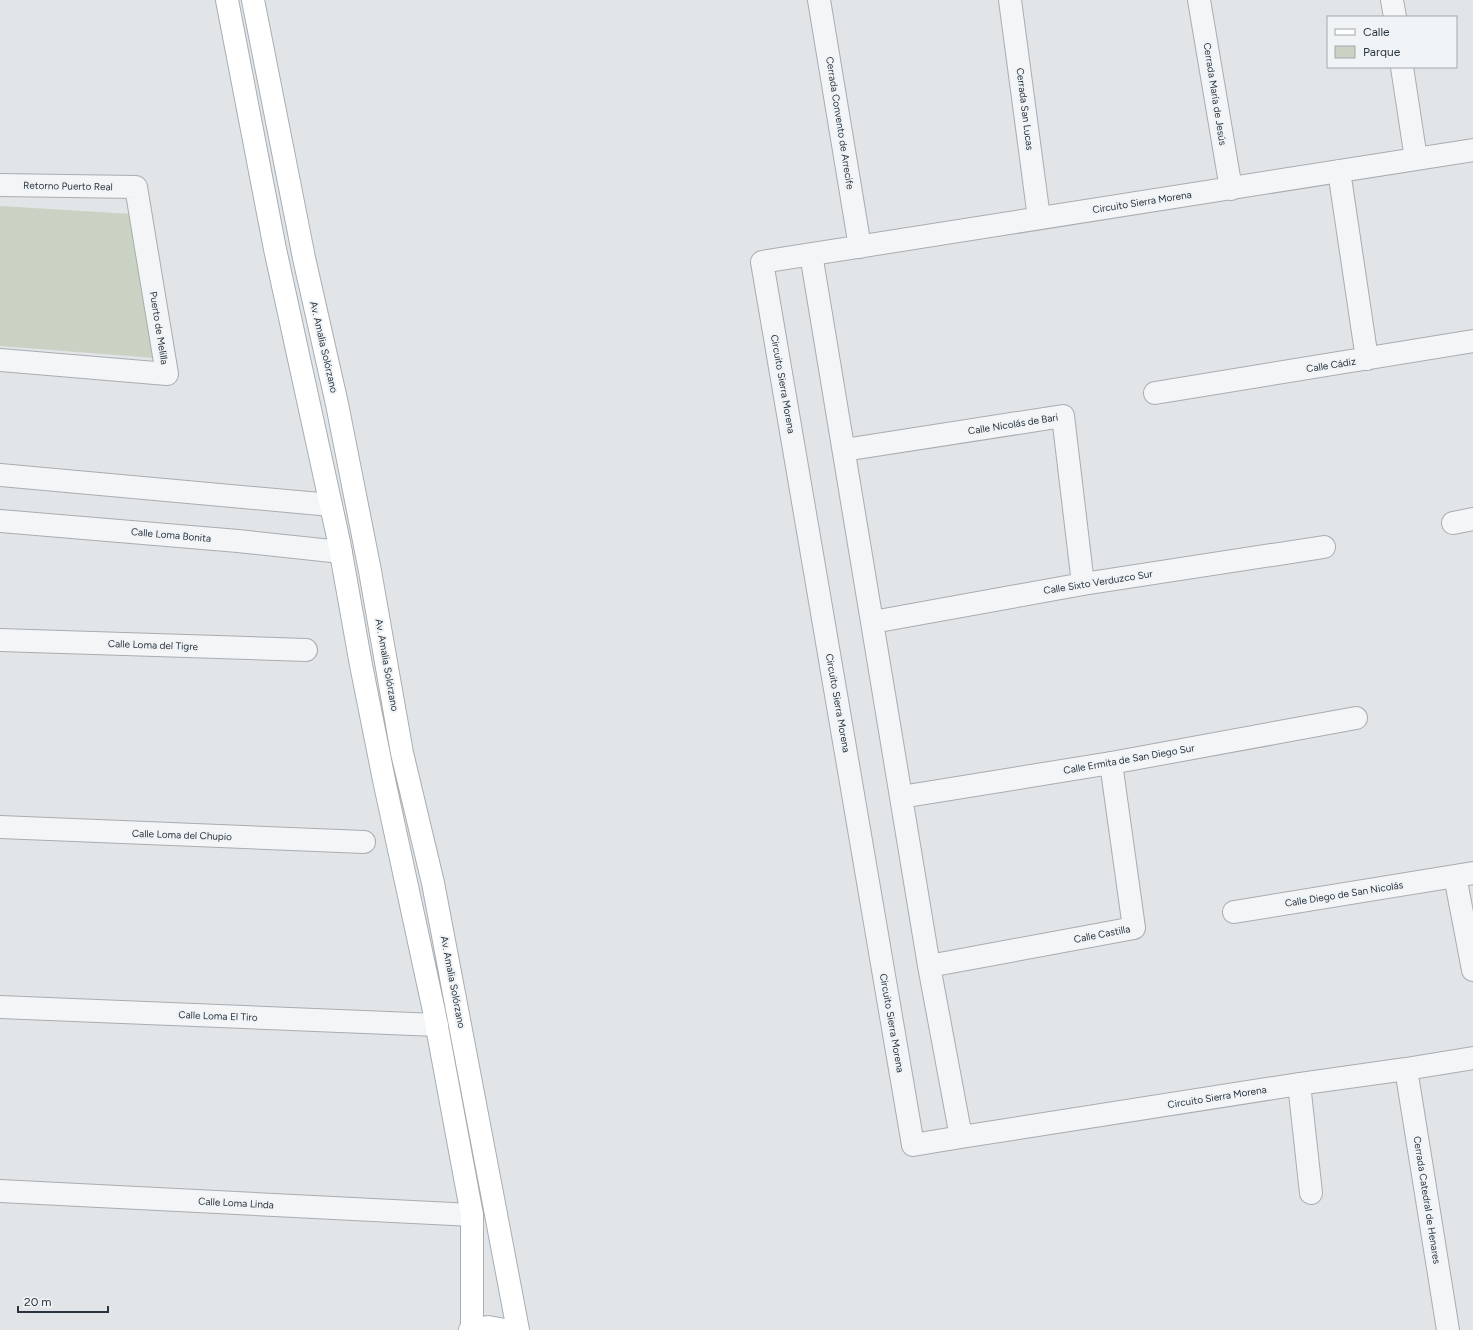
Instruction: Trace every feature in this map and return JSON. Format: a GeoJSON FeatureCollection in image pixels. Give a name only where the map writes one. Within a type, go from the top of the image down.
{"type":"FeatureCollection","features":[{"type":"Feature","properties":{"kind":"main road"},"geometry":{"type":"LineString","coordinates":[[227,0],[275,249],[331,504],[373,726],[437,1025],[472,1215],[471,1330],[488,1327],[506,1330]]}},
{"type":"Feature","properties":{"kind":"main road","name":"Av. Amalia Solórzano"},"geometry":{"type":"LineString","coordinates":[[253,0],[304,258],[339,412],[370,571],[402,753],[435,891],[518,1330]]}},
{"type":"Feature","properties":{"kind":"street","name":"Cerrada Convento de Arrecife"},"geometry":{"type":"LineString","coordinates":[[819,0],[860,247]]}},
{"type":"Feature","properties":{"kind":"street","name":"Cerrada San Lucas"},"geometry":{"type":"LineString","coordinates":[[1010,0],[1039,218]]}},
{"type":"Feature","properties":{"kind":"street","name":"Cerrada María de Jesús"},"geometry":{"type":"LineString","coordinates":[[1199,0],[1230,189]]}},
{"type":"Feature","properties":{"kind":"street"},"geometry":{"type":"LineString","coordinates":[[1392,0],[1395,16]]}},
{"type":"Feature","properties":{"kind":"street"},"geometry":{"type":"LineString","coordinates":[[1402,68],[1416,159]]}},
{"type":"Feature","properties":{"kind":"street","name":"Circuito Sierra Morena"},"geometry":{"type":"LineString","coordinates":[[1473,150],[762,262],[913,1145],[961,1136],[1473,1058]]}},
{"type":"Feature","properties":{"kind":"street","name":"Calle Cádiz"},"geometry":{"type":"LineString","coordinates":[[1155,394],[1367,359],[1339,171]]}},
{"type":"Feature","properties":{"kind":"street","name":"Retorno Puerto Real"},"geometry":{"type":"LineString","coordinates":[[0,185],[136,187]]}},
{"type":"Feature","properties":{"kind":"street","name":"Puerto de Melilla"},"geometry":{"type":"LineString","coordinates":[[0,360],[167,374],[136,187]]}},
{"type":"Feature","properties":{"kind":"street"},"geometry":{"type":"LineString","coordinates":[[811,254],[929,966],[961,1136]]}},
{"type":"Feature","properties":{"kind":"street"},"geometry":{"type":"LineString","coordinates":[[1367,359],[1473,341]]}},
{"type":"Feature","properties":{"kind":"street","name":"Calle Nicolás de Bari"},"geometry":{"type":"LineString","coordinates":[[844,450],[1063,416],[1083,584]]}},
{"type":"Feature","properties":{"kind":"street"},"geometry":{"type":"LineString","coordinates":[[0,475],[331,504]]}},
{"type":"Feature","properties":{"kind":"street","name":"Calle Loma Bonita"},"geometry":{"type":"LineString","coordinates":[[0,521],[238,540],[341,552]]}},
{"type":"Feature","properties":{"kind":"street","name":"Calle Sixto Verduzco Sur"},"geometry":{"type":"LineString","coordinates":[[873,622],[1083,584],[1324,546]]}},
{"type":"Feature","properties":{"kind":"street","name":"Calle Loma del Tigre"},"geometry":{"type":"LineString","coordinates":[[0,640],[306,650]]}},
{"type":"Feature","properties":{"kind":"street","name":"Calle Ermita de San Diego Sur"},"geometry":{"type":"LineString","coordinates":[[901,797],[1111,763],[1356,718]]}},
{"type":"Feature","properties":{"kind":"street","name":"Calle Castilla"},"geometry":{"type":"LineString","coordinates":[[929,966],[1134,928],[1111,763]]}},
{"type":"Feature","properties":{"kind":"street","name":"Calle Loma del Chupio"},"geometry":{"type":"LineString","coordinates":[[0,827],[364,842]]}},
{"type":"Feature","properties":{"kind":"street"},"geometry":{"type":"LineString","coordinates":[[1464,874],[1473,970]]}},
{"type":"Feature","properties":{"kind":"street","name":"Calle Diego de San Nicolás"},"geometry":{"type":"LineString","coordinates":[[1234,912],[1464,874]]}},
{"type":"Feature","properties":{"kind":"street","name":"Calle Loma El Tiro"},"geometry":{"type":"LineString","coordinates":[[0,1007],[437,1025]]}},
{"type":"Feature","properties":{"kind":"street","name":"Cerrada Catedral de Henares"},"geometry":{"type":"LineString","coordinates":[[1406,1069],[1448,1330]]}},
{"type":"Feature","properties":{"kind":"street"},"geometry":{"type":"LineString","coordinates":[[1299,1084],[1311,1193]]}},
{"type":"Feature","properties":{"kind":"street","name":"Calle Loma Linda"},"geometry":{"type":"LineString","coordinates":[[0,1191],[472,1215]]}},
{"type":"Feature","properties":{"kind":"green space"},"geometry":{"type":"Polygon","coordinates":[[[0,206],[132,214],[154,358],[0,346],[0,206]]]}}]}
